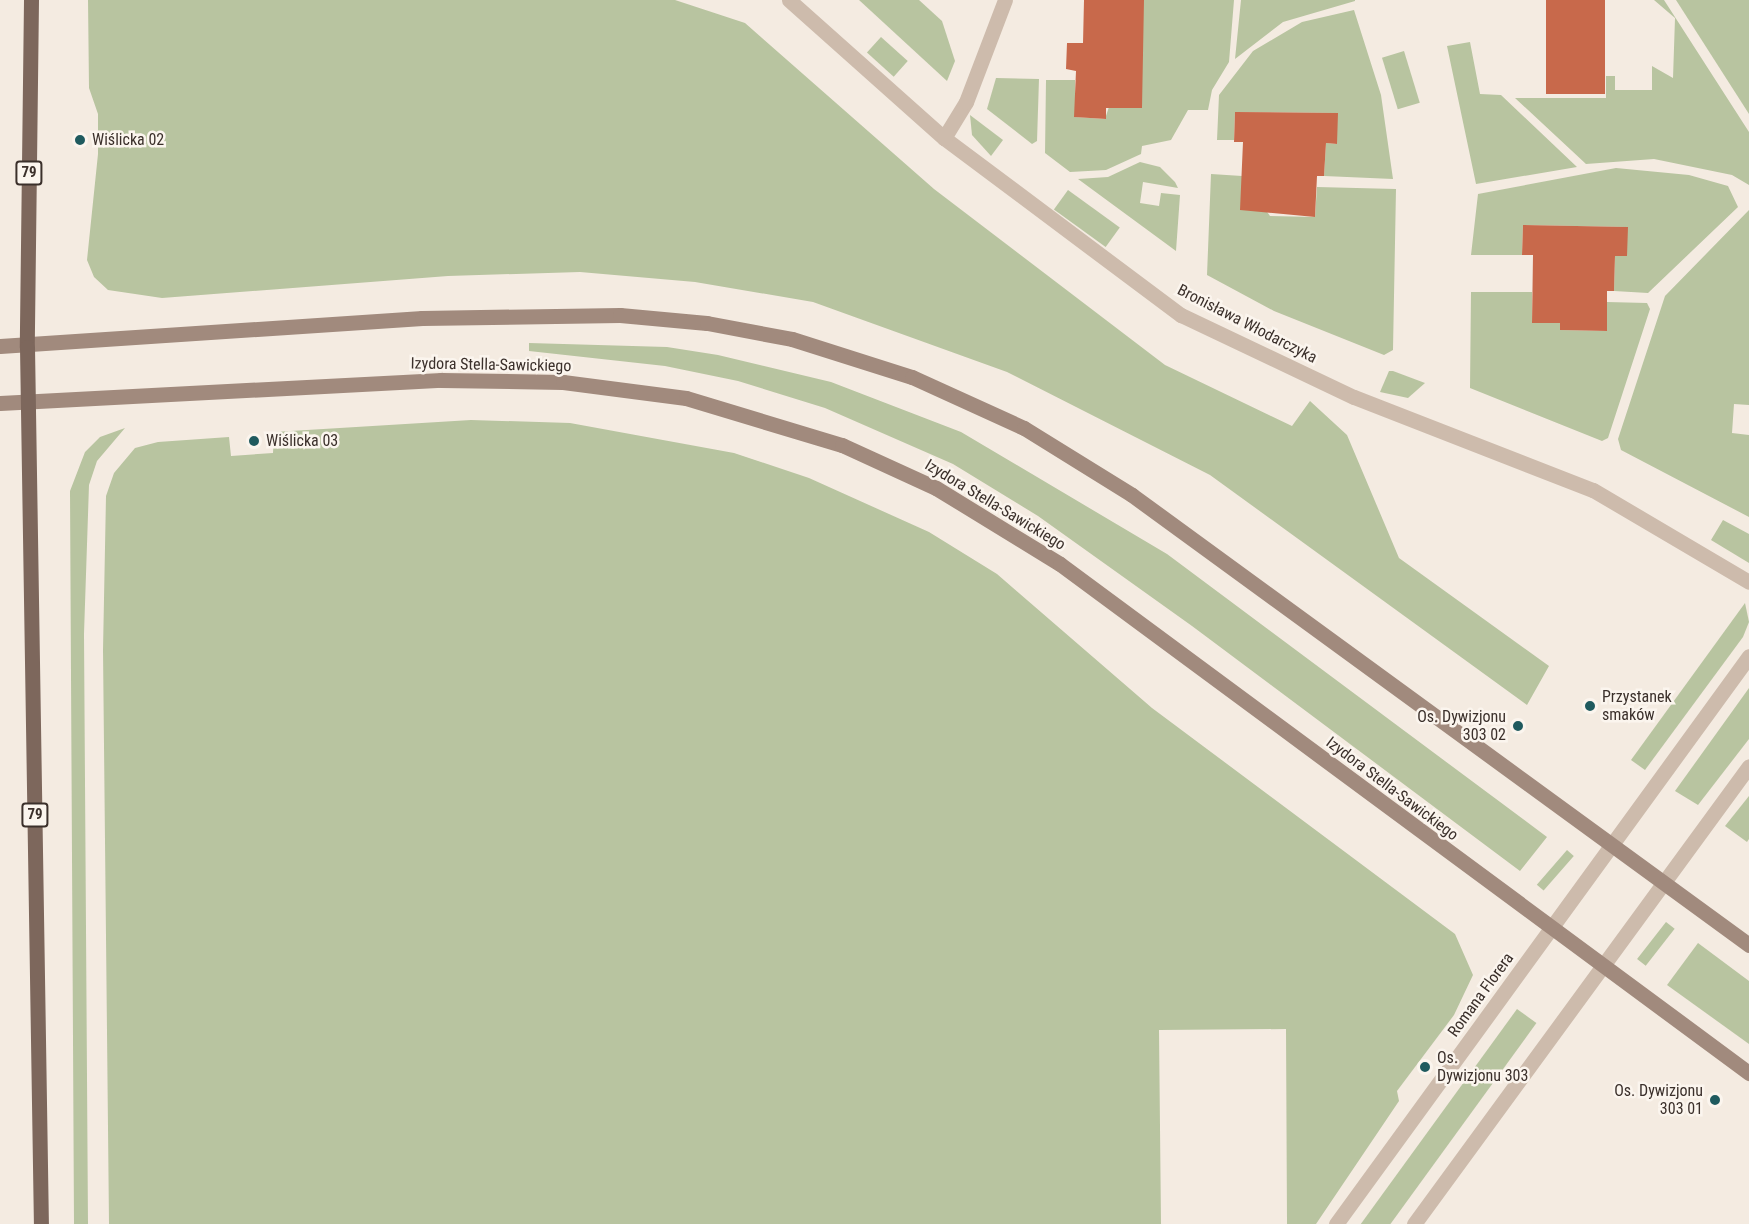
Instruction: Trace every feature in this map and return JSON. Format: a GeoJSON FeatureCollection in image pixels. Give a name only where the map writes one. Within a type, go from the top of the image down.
{"type":"FeatureCollection","features":[{"type":"Feature","properties":{"kind":"main road","name":"79"},"geometry":{"type":"LineString","coordinates":[[32,0],[27,346],[40,1224]]}},
{"type":"Feature","properties":{"kind":"main road"},"geometry":{"type":"LineString","coordinates":[[0,346],[547,313],[707,322],[792,339],[891,370],[1024,428],[1132,495],[1749,945]]}},
{"type":"Feature","properties":{"kind":"main road","name":"Izydora Stella-Sawickiego"},"geometry":{"type":"LineString","coordinates":[[0,403],[28,406],[441,380],[563,382],[686,398],[810,434],[936,488],[1060,564],[1551,929],[1749,1073]]}},
{"type":"Feature","properties":{"kind":"street","name":"Bronisława Włodarczyka"},"geometry":{"type":"LineString","coordinates":[[789,0],[944,138],[1181,315],[1354,397],[1593,490],[1749,582]]}},
{"type":"Feature","properties":{"kind":"street"},"geometry":{"type":"LineString","coordinates":[[944,138],[966,102],[1005,0]]}},
{"type":"Feature","properties":{"kind":"street","name":"Romana Florera"},"geometry":{"type":"LineString","coordinates":[[1336,1224],[1749,656]]}},
{"type":"Feature","properties":{"kind":"street"},"geometry":{"type":"LineString","coordinates":[[1413,1224],[1749,766]]}},
{"type":"Feature","properties":{"kind":"green space"},"geometry":{"type":"Polygon","coordinates":[[[88,0],[675,0],[745,23],[934,189],[1165,365],[1292,426],[1310,401],[1347,435],[1399,558],[1549,666],[1527,705],[1210,475],[1007,372],[813,302],[695,282],[580,272],[448,276],[162,298],[108,290],[94,277],[87,260],[98,154],[98,114],[89,88],[88,0]]]}},
{"type":"Feature","properties":{"kind":"green space"},"geometry":{"type":"Polygon","coordinates":[[[859,0],[919,0],[942,21],[955,61],[947,81],[859,0]]]}},
{"type":"Feature","properties":{"kind":"green space"},"geometry":{"type":"Polygon","coordinates":[[[1144,0],[1234,0],[1229,62],[1212,90],[1208,110],[1188,110],[1171,140],[1142,146],[1141,154],[1106,170],[1070,172],[1045,153],[1046,80],[1075,80],[1075,117],[1105,119],[1144,0]]]}},
{"type":"Feature","properties":{"kind":"green space"},"geometry":{"type":"Polygon","coordinates":[[[1241,0],[1355,1],[1283,22],[1235,59],[1241,0]]]}},
{"type":"Feature","properties":{"kind":"green space"},"geometry":{"type":"Polygon","coordinates":[[[1654,0],[1664,0],[1749,132],[1749,185],[1732,175],[1654,159],[1586,164],[1515,98],[1606,98],[1606,76],[1615,76],[1615,90],[1652,90],[1652,66],[1673,78],[1675,18],[1654,0]]]}},
{"type":"Feature","properties":{"kind":"green space"},"geometry":{"type":"Polygon","coordinates":[[[1676,0],[1749,0],[1749,114],[1676,0]]]}},
{"type":"Feature","properties":{"kind":"green space"},"geometry":{"type":"Polygon","coordinates":[[[1354,10],[1381,95],[1393,179],[1324,176],[1326,143],[1337,144],[1337,113],[1235,112],[1234,140],[1217,140],[1219,95],[1253,51],[1302,22],[1354,10]]]}},
{"type":"Feature","properties":{"kind":"green space"},"geometry":{"type":"Polygon","coordinates":[[[881,37],[908,61],[894,77],[867,53],[881,37]]]}},
{"type":"Feature","properties":{"kind":"green space"},"geometry":{"type":"Polygon","coordinates":[[[1470,42],[1480,94],[1501,95],[1577,167],[1476,184],[1447,46],[1470,42]]]}},
{"type":"Feature","properties":{"kind":"green space"},"geometry":{"type":"Polygon","coordinates":[[[1404,51],[1420,103],[1398,109],[1382,58],[1404,51]]]}},
{"type":"Feature","properties":{"kind":"green space"},"geometry":{"type":"Polygon","coordinates":[[[996,78],[1039,79],[1037,141],[1032,144],[987,109],[996,78]]]}},
{"type":"Feature","properties":{"kind":"green space"},"geometry":{"type":"Polygon","coordinates":[[[970,115],[1003,140],[991,156],[972,135],[970,115]]]}},
{"type":"Feature","properties":{"kind":"green space"},"geometry":{"type":"Polygon","coordinates":[[[1140,162],[1160,167],[1178,188],[1143,182],[1140,203],[1159,206],[1161,193],[1180,195],[1176,251],[1078,179],[1108,177],[1140,162]]]}},
{"type":"Feature","properties":{"kind":"green space"},"geometry":{"type":"Polygon","coordinates":[[[1616,168],[1689,175],[1728,186],[1738,207],[1648,293],[1614,291],[1615,256],[1627,256],[1627,227],[1523,225],[1522,255],[1471,255],[1478,194],[1616,168]]]}},
{"type":"Feature","properties":{"kind":"green space"},"geometry":{"type":"Polygon","coordinates":[[[1211,174],[1242,176],[1270,216],[1315,217],[1317,187],[1396,189],[1393,350],[1384,355],[1274,311],[1207,275],[1211,174]]]}},
{"type":"Feature","properties":{"kind":"green space"},"geometry":{"type":"Polygon","coordinates":[[[1068,190],[1120,228],[1106,247],[1054,209],[1068,190]]]}},
{"type":"Feature","properties":{"kind":"green space"},"geometry":{"type":"Polygon","coordinates":[[[1749,210],[1749,405],[1734,404],[1732,433],[1749,435],[1749,517],[1621,450],[1618,439],[1665,296],[1749,210]]]}},
{"type":"Feature","properties":{"kind":"green space"},"geometry":{"type":"Polygon","coordinates":[[[1471,292],[1532,292],[1532,323],[1560,323],[1560,330],[1606,331],[1607,302],[1647,303],[1650,309],[1608,438],[1602,441],[1470,388],[1471,292]]]}},
{"type":"Feature","properties":{"kind":"green space"},"geometry":{"type":"Polygon","coordinates":[[[529,343],[667,347],[718,355],[831,382],[961,432],[1167,554],[1547,837],[1520,871],[1192,626],[1038,516],[953,464],[825,408],[738,381],[665,366],[529,351],[529,343]]]}},
{"type":"Feature","properties":{"kind":"green space"},"geometry":{"type":"Polygon","coordinates":[[[1389,371],[1425,383],[1408,398],[1380,392],[1389,371]]]}},
{"type":"Feature","properties":{"kind":"green space"},"geometry":{"type":"Polygon","coordinates":[[[471,420],[570,423],[734,453],[809,478],[929,532],[997,574],[1152,708],[1455,934],[1473,975],[1454,1015],[1397,1091],[1399,1101],[1316,1224],[1287,1224],[1286,1029],[1159,1030],[1161,1224],[109,1224],[103,650],[106,496],[114,473],[135,448],[158,442],[229,437],[231,456],[273,453],[274,432],[471,420]]]}},
{"type":"Feature","properties":{"kind":"green space"},"geometry":{"type":"Polygon","coordinates":[[[125,428],[97,461],[89,485],[84,634],[88,1224],[74,1224],[70,491],[85,452],[100,437],[125,428]]]}},
{"type":"Feature","properties":{"kind":"green space"},"geometry":{"type":"Polygon","coordinates":[[[1723,520],[1749,534],[1749,563],[1711,540],[1723,520]]]}},
{"type":"Feature","properties":{"kind":"green space"},"geometry":{"type":"Polygon","coordinates":[[[1745,603],[1749,622],[1743,637],[1645,770],[1631,760],[1745,603]]]}},
{"type":"Feature","properties":{"kind":"green space"},"geometry":{"type":"Polygon","coordinates":[[[1749,688],[1749,739],[1698,805],[1675,791],[1749,688]]]}},
{"type":"Feature","properties":{"kind":"green space"},"geometry":{"type":"Polygon","coordinates":[[[1749,796],[1749,839],[1747,842],[1725,826],[1749,796]]]}},
{"type":"Feature","properties":{"kind":"green space"},"geometry":{"type":"Polygon","coordinates":[[[1567,850],[1574,856],[1544,891],[1537,885],[1567,850]]]}},
{"type":"Feature","properties":{"kind":"green space"},"geometry":{"type":"Polygon","coordinates":[[[1666,922],[1675,929],[1646,966],[1637,959],[1666,922]]]}},
{"type":"Feature","properties":{"kind":"green space"},"geometry":{"type":"Polygon","coordinates":[[[1698,943],[1749,981],[1749,1044],[1667,985],[1698,943]]]}},
{"type":"Feature","properties":{"kind":"green space"},"geometry":{"type":"Polygon","coordinates":[[[1517,1009],[1536,1023],[1390,1224],[1361,1224],[1517,1009]]]}},
{"type":"Feature","properties":{"kind":"building"},"geometry":{"type":"Polygon","coordinates":[[[1084,0],[1144,0],[1142,108],[1106,108],[1106,119],[1074,117],[1076,71],[1066,69],[1067,43],[1083,43],[1084,0]]]}},
{"type":"Feature","properties":{"kind":"building"},"geometry":{"type":"Polygon","coordinates":[[[1546,0],[1605,0],[1605,94],[1546,94],[1546,0]]]}},
{"type":"Feature","properties":{"kind":"building"},"geometry":{"type":"Polygon","coordinates":[[[1235,112],[1338,113],[1337,144],[1326,143],[1324,176],[1317,176],[1315,217],[1240,210],[1243,142],[1234,142],[1235,112]]]}},
{"type":"Feature","properties":{"kind":"building"},"geometry":{"type":"Polygon","coordinates":[[[1523,225],[1628,227],[1627,256],[1615,256],[1614,291],[1607,291],[1607,331],[1560,330],[1560,323],[1532,323],[1533,255],[1522,255],[1523,225]]]}},
{"type":"Feature","properties":{"kind":"place","name":"Wiślicka 02"},"geometry":{"type":"Point","coordinates":[80,140]}},
{"type":"Feature","properties":{"kind":"place","name":"Wiślicka 03"},"geometry":{"type":"Point","coordinates":[254,441]}},
{"type":"Feature","properties":{"kind":"place","name":"Przystanek smaków"},"geometry":{"type":"Point","coordinates":[1590,706]}},
{"type":"Feature","properties":{"kind":"place","name":"Os. Dywizjonu 303 02"},"geometry":{"type":"Point","coordinates":[1518,726]}},
{"type":"Feature","properties":{"kind":"place","name":"Os. Dywizjonu 303"},"geometry":{"type":"Point","coordinates":[1425,1067]}},
{"type":"Feature","properties":{"kind":"place","name":"Os. Dywizjonu 303 01"},"geometry":{"type":"Point","coordinates":[1715,1100]}}]}
